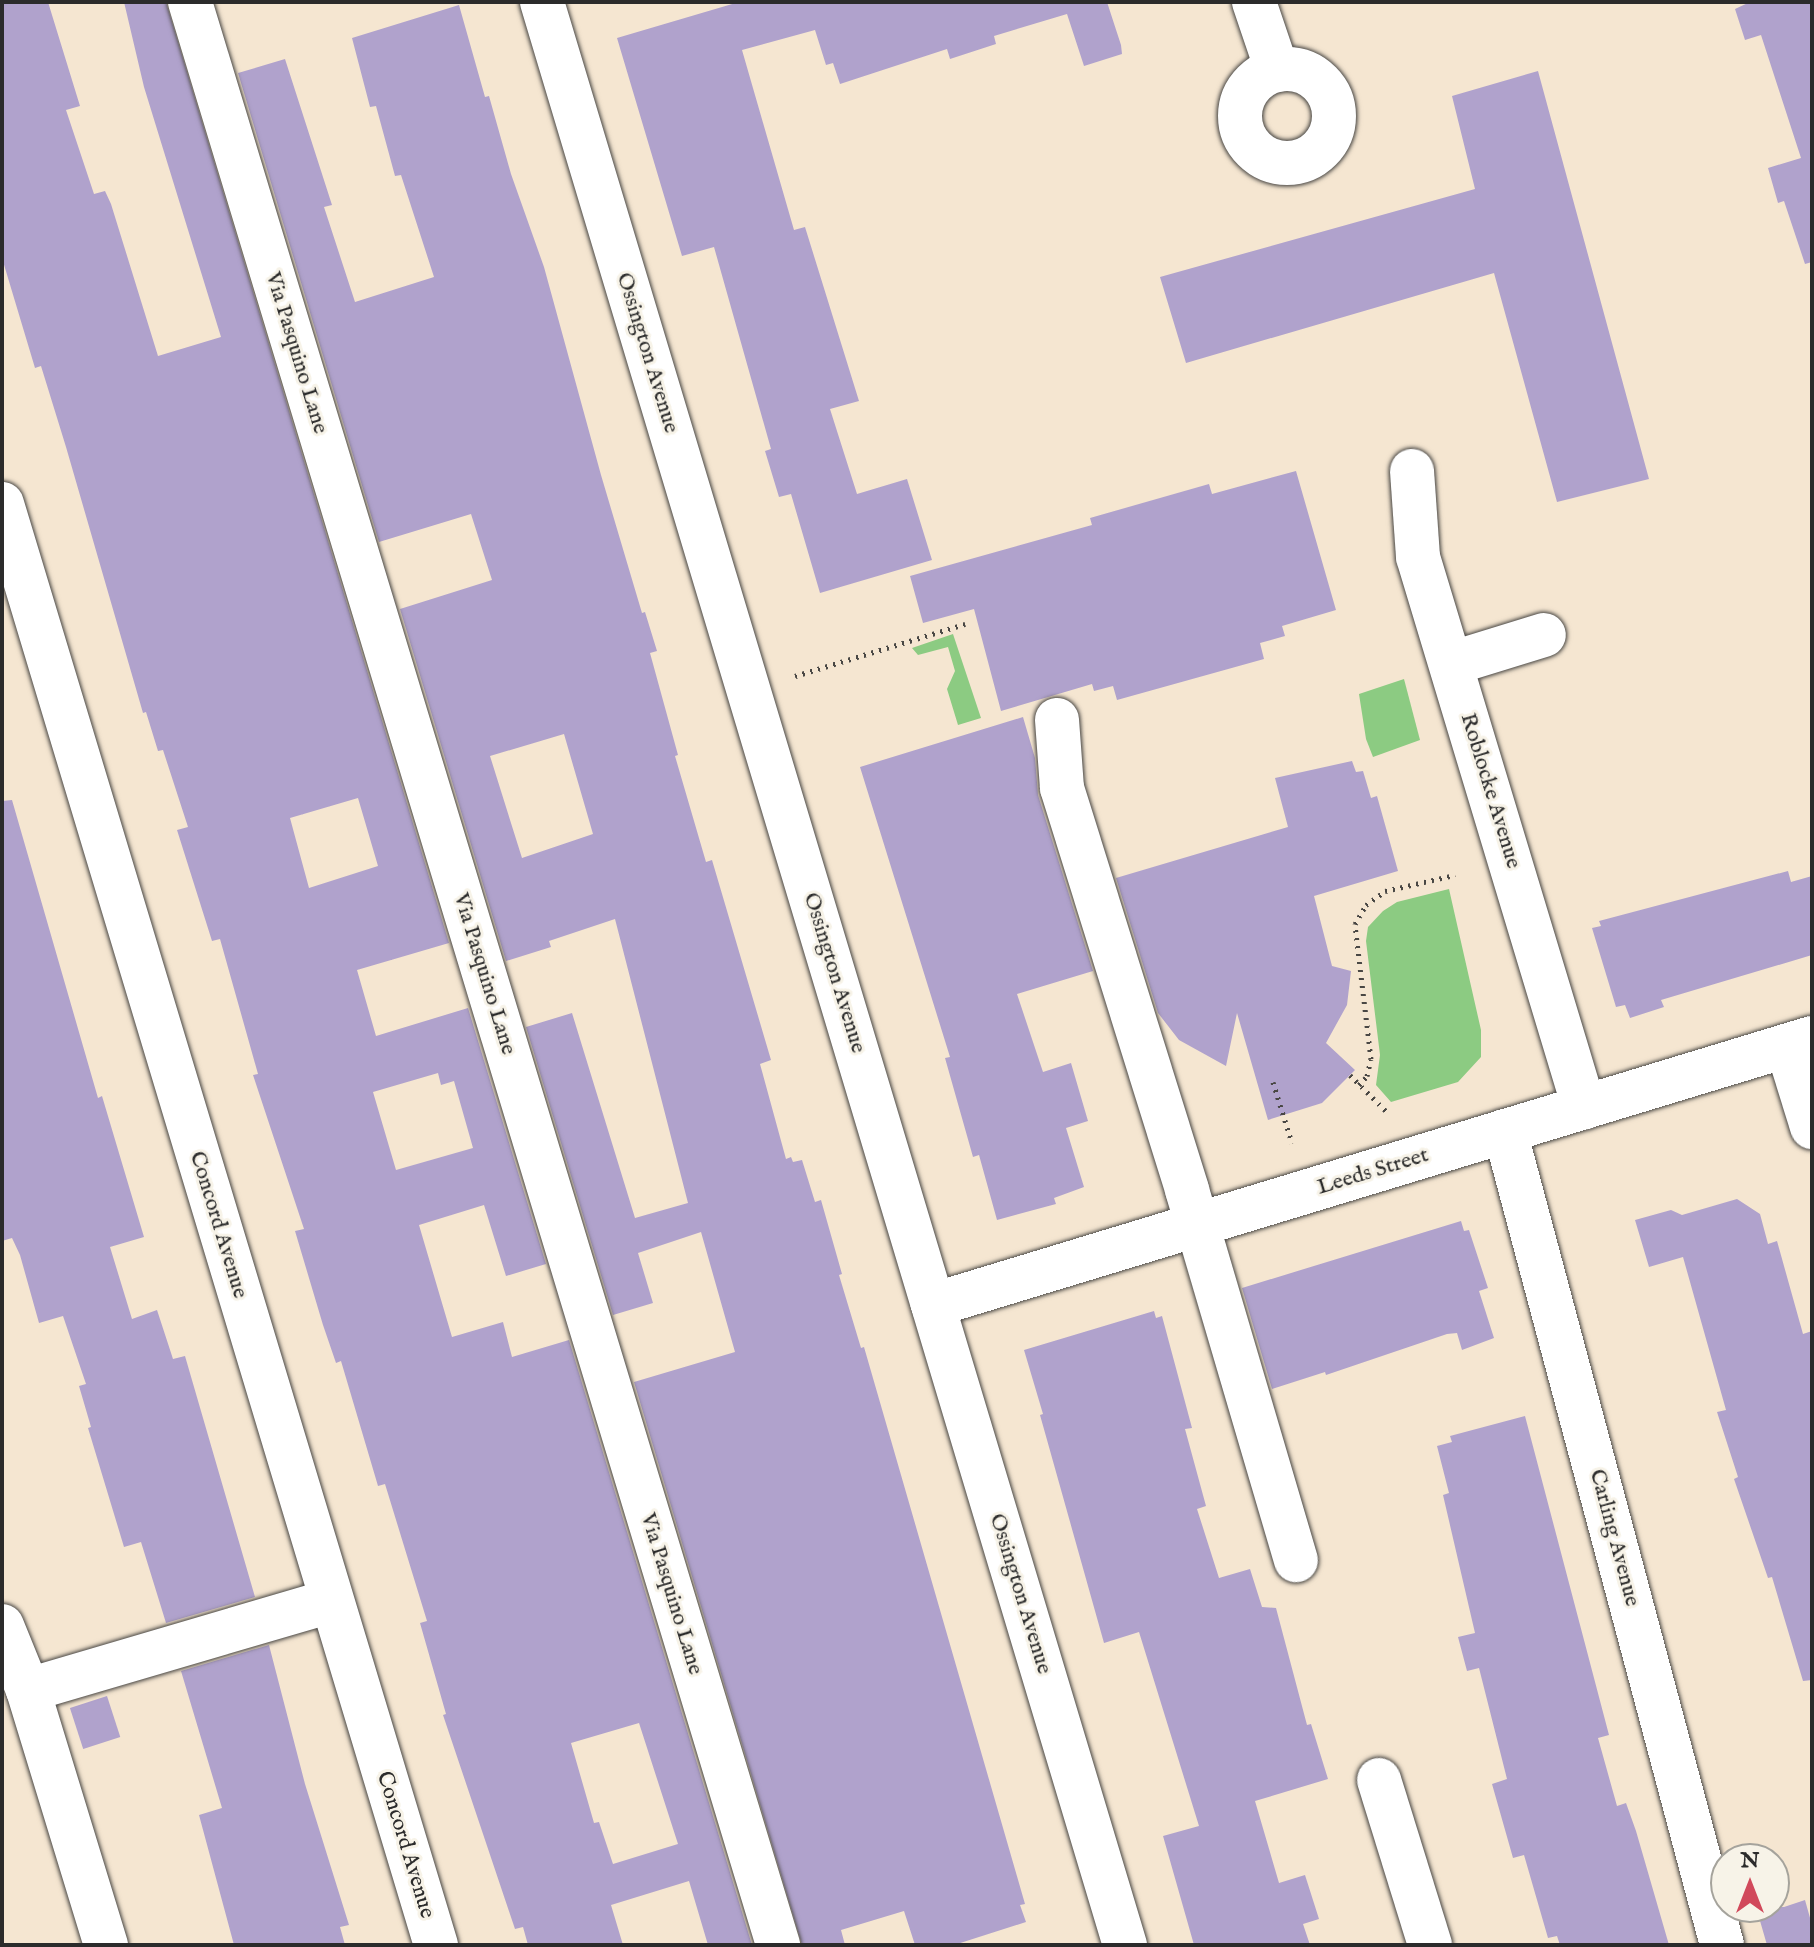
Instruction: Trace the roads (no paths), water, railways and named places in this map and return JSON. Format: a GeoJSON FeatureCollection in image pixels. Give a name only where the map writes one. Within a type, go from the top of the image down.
{"type":"FeatureCollection","features":[{"type":"Feature","properties":{"kind":"street","name":"Via Pasquino Lane"},"geometry":{"type":"LineString","coordinates":[[190,2],[778,1945]]}},
{"type":"Feature","properties":{"kind":"street","name":"Ossington Avenue"},"geometry":{"type":"LineString","coordinates":[[542,2],[1125,1945]]}},
{"type":"Feature","properties":{"kind":"street"},"geometry":{"type":"LineString","coordinates":[[1254,2],[1277,70]]}},
{"type":"Feature","properties":{"kind":"street","name":"Roblocke Avenue"},"geometry":{"type":"LineString","coordinates":[[1412,471],[1418,557],[1453,663],[1584,1107]]}},
{"type":"Feature","properties":{"kind":"street","name":"Concord Avenue"},"geometry":{"type":"LineString","coordinates":[[2,504],[436,1945]]}},
{"type":"Feature","properties":{"kind":"street"},"geometry":{"type":"LineString","coordinates":[[1453,663],[1544,635]]}},
{"type":"Feature","properties":{"kind":"street"},"geometry":{"type":"LineString","coordinates":[[1057,720],[1062,788],[1197,1225],[1296,1560]]}},
{"type":"Feature","properties":{"kind":"street","name":"Leeds Street"},"geometry":{"type":"LineString","coordinates":[[933,1305],[1800,1042]]}},
{"type":"Feature","properties":{"kind":"street"},"geometry":{"type":"LineString","coordinates":[[1800,1042],[1812,1127]]}},
{"type":"Feature","properties":{"kind":"street","name":"Carling Avenue"},"geometry":{"type":"LineString","coordinates":[[1505,1131],[1722,1945]]}},
{"type":"Feature","properties":{"kind":"street"},"geometry":{"type":"LineString","coordinates":[[28,1690],[331,1601]]}},
{"type":"Feature","properties":{"kind":"street"},"geometry":{"type":"LineString","coordinates":[[2,1626],[28,1690],[106,1945]]}},
{"type":"Feature","properties":{"kind":"street"},"geometry":{"type":"LineString","coordinates":[[1379,1780],[1430,1945]]}}]}
